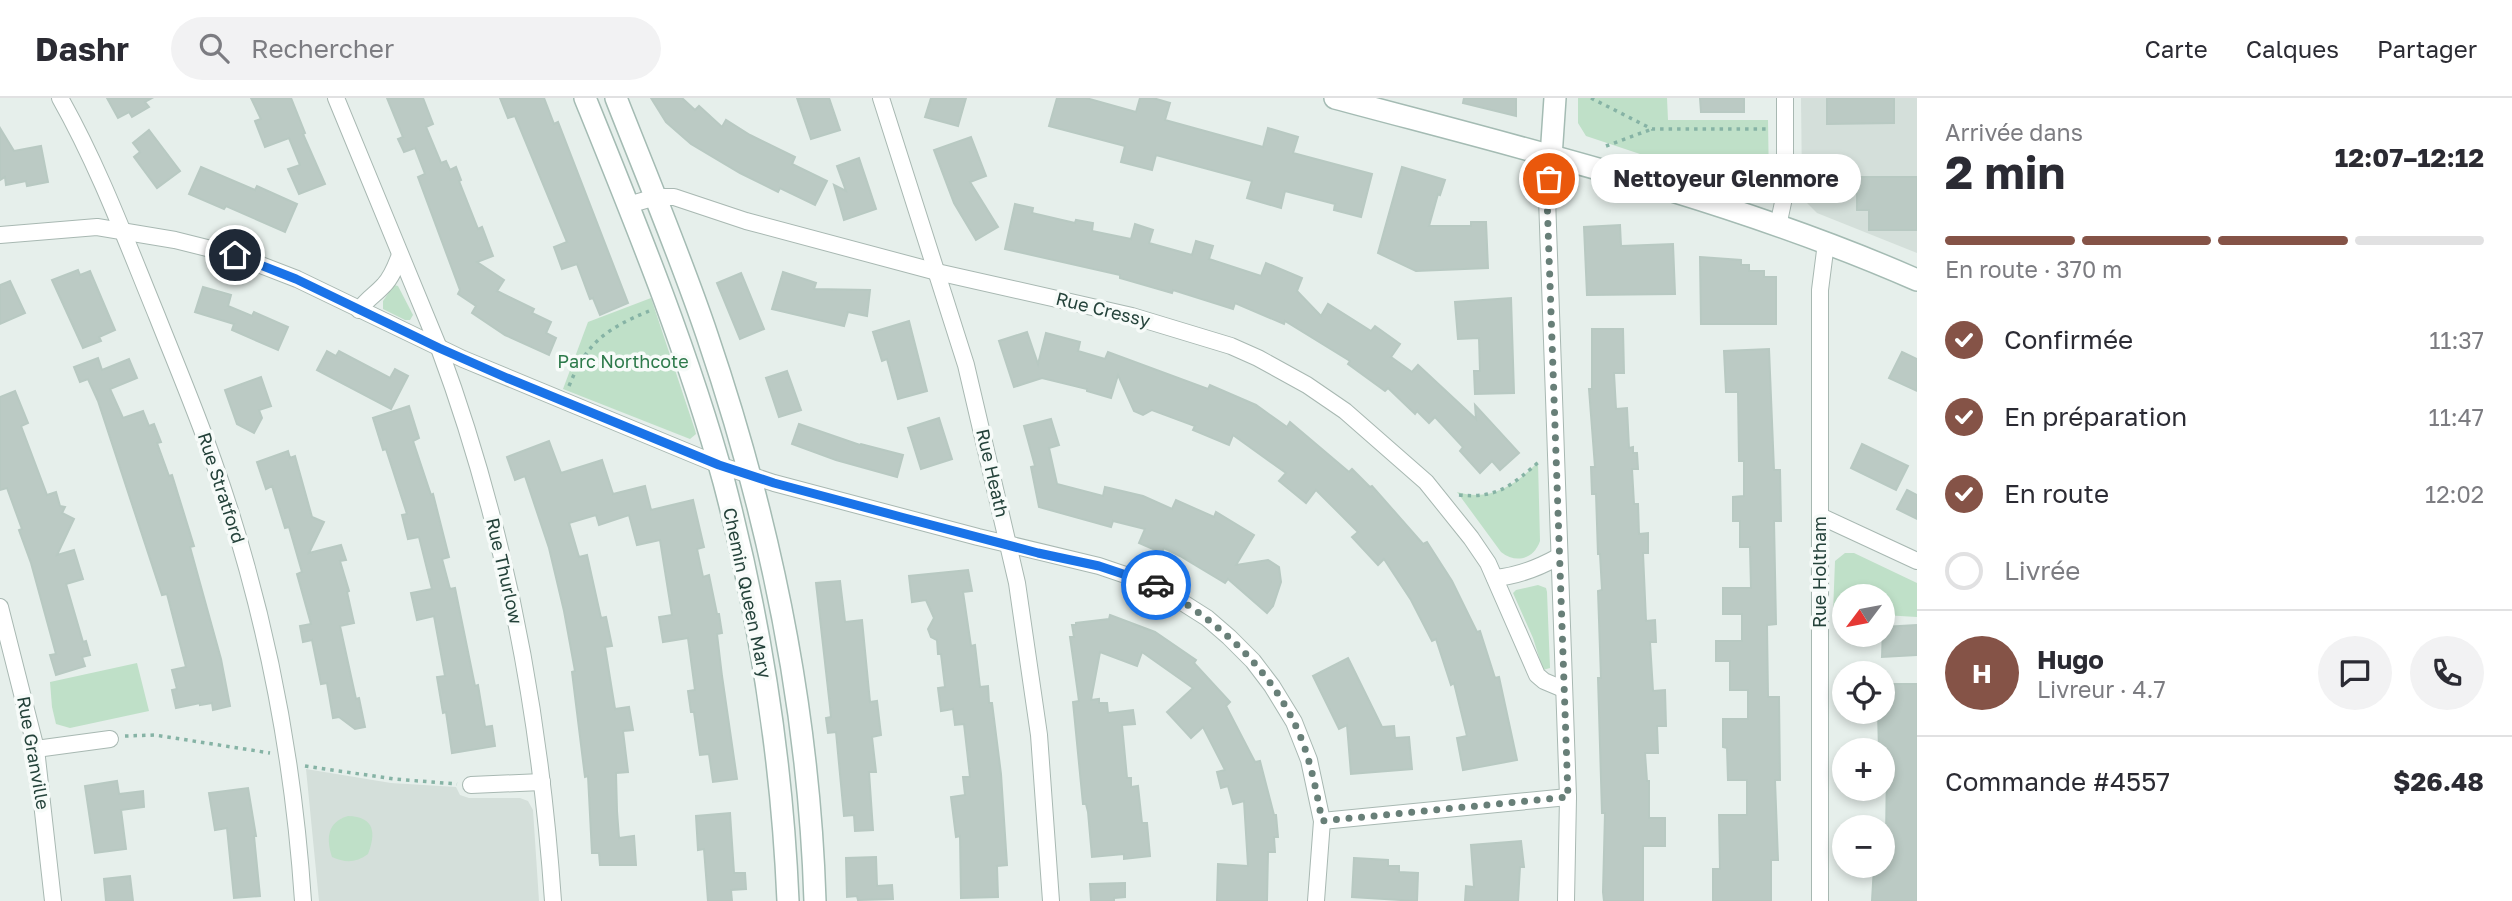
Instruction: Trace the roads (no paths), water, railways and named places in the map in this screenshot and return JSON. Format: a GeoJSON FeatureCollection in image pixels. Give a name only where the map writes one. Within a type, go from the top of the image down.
{"type":"FeatureCollection","features":[{"type":"Feature","properties":{"kind":"street","name":"Rue Stratford"},"geometry":{"type":"LineString","coordinates":[[60,98],[92,158],[195,410],[227,501],[250,580],[277,698],[292,791],[303,901]]}},
{"type":"Feature","properties":{"kind":"street","name":"Rue Thurlow"},"geometry":{"type":"LineString","coordinates":[[336,98],[439,348],[497,536],[530,694],[542,782],[553,901]]}},
{"type":"Feature","properties":{"kind":"street","name":"Chemin Queen Mary"},"geometry":{"type":"LineString","coordinates":[[585,98],[666,305],[719,465],[760,647],[772,723],[788,901]]}},
{"type":"Feature","properties":{"kind":"street","name":"Chemin Queen Mary"},"geometry":{"type":"LineString","coordinates":[[616,98],[707,333],[767,543],[787,644],[802,748],[815,901]]}},
{"type":"Feature","properties":{"kind":"street","name":"Rue Heath"},"geometry":{"type":"LineString","coordinates":[[881,98],[966,365],[1017,583],[1039,735],[1051,901]]}},
{"type":"Feature","properties":{"kind":"street"},"geometry":{"type":"LineString","coordinates":[[1335,98],[1551,157],[1778,226],[1917,280]]}},
{"type":"Feature","properties":{"kind":"street"},"geometry":{"type":"LineString","coordinates":[[1555,98],[1547,198],[1568,797],[1566,901]]}},
{"type":"Feature","properties":{"kind":"street"},"geometry":{"type":"LineString","coordinates":[[1778,226],[1785,193],[1785,98]]}},
{"type":"Feature","properties":{"kind":"street","name":"Rue Cressy"},"geometry":{"type":"LineString","coordinates":[[628,205],[656,197],[674,197],[746,221],[937,272],[1132,316],[1231,346],[1279,369],[1345,411],[1426,482],[1471,538],[1495,578],[1537,675],[1563,689]]}},
{"type":"Feature","properties":{"kind":"street"},"geometry":{"type":"LineString","coordinates":[[0,235],[97,227],[175,240],[235,255],[296,279],[439,348],[719,465],[750,476],[1125,574],[1155,585],[1207,618],[1254,661],[1283,702],[1309,760],[1322,821],[1316,901]]}},
{"type":"Feature","properties":{"kind":"street","name":"Rue Holtham"},"geometry":{"type":"LineString","coordinates":[[1820,901],[1820,290],[1826,243]]}},
{"type":"Feature","properties":{"kind":"street"},"geometry":{"type":"LineString","coordinates":[[359,310],[371,295],[384,286],[400,255]]}},
{"type":"Feature","properties":{"kind":"street"},"geometry":{"type":"LineString","coordinates":[[1821,516],[1917,561]]}},
{"type":"Feature","properties":{"kind":"street"},"geometry":{"type":"LineString","coordinates":[[1495,578],[1539,567],[1558,557]]}},
{"type":"Feature","properties":{"kind":"street","name":"Rue Granville"},"geometry":{"type":"LineString","coordinates":[[0,607],[36,749],[53,901]]}},
{"type":"Feature","properties":{"kind":"street"},"geometry":{"type":"LineString","coordinates":[[36,749],[118,737]]}},
{"type":"Feature","properties":{"kind":"street"},"geometry":{"type":"LineString","coordinates":[[464,785],[542,782]]}},
{"type":"Feature","properties":{"kind":"street"},"geometry":{"type":"LineString","coordinates":[[1322,821],[1568,797]]}},
{"type":"Feature","properties":{"kind":"street"},"geometry":{"type":"LineString","coordinates":[[785,845],[812,844]]}},
{"type":"Feature","properties":{"kind":"place","name":"Nettoyeur Glenmore"},"geometry":{"type":"Point","coordinates":[1549,179]}},
{"type":"Feature","properties":{"kind":"park label","name":"Parc Northcote"},"geometry":{"type":"Point","coordinates":[623,362]}}]}
